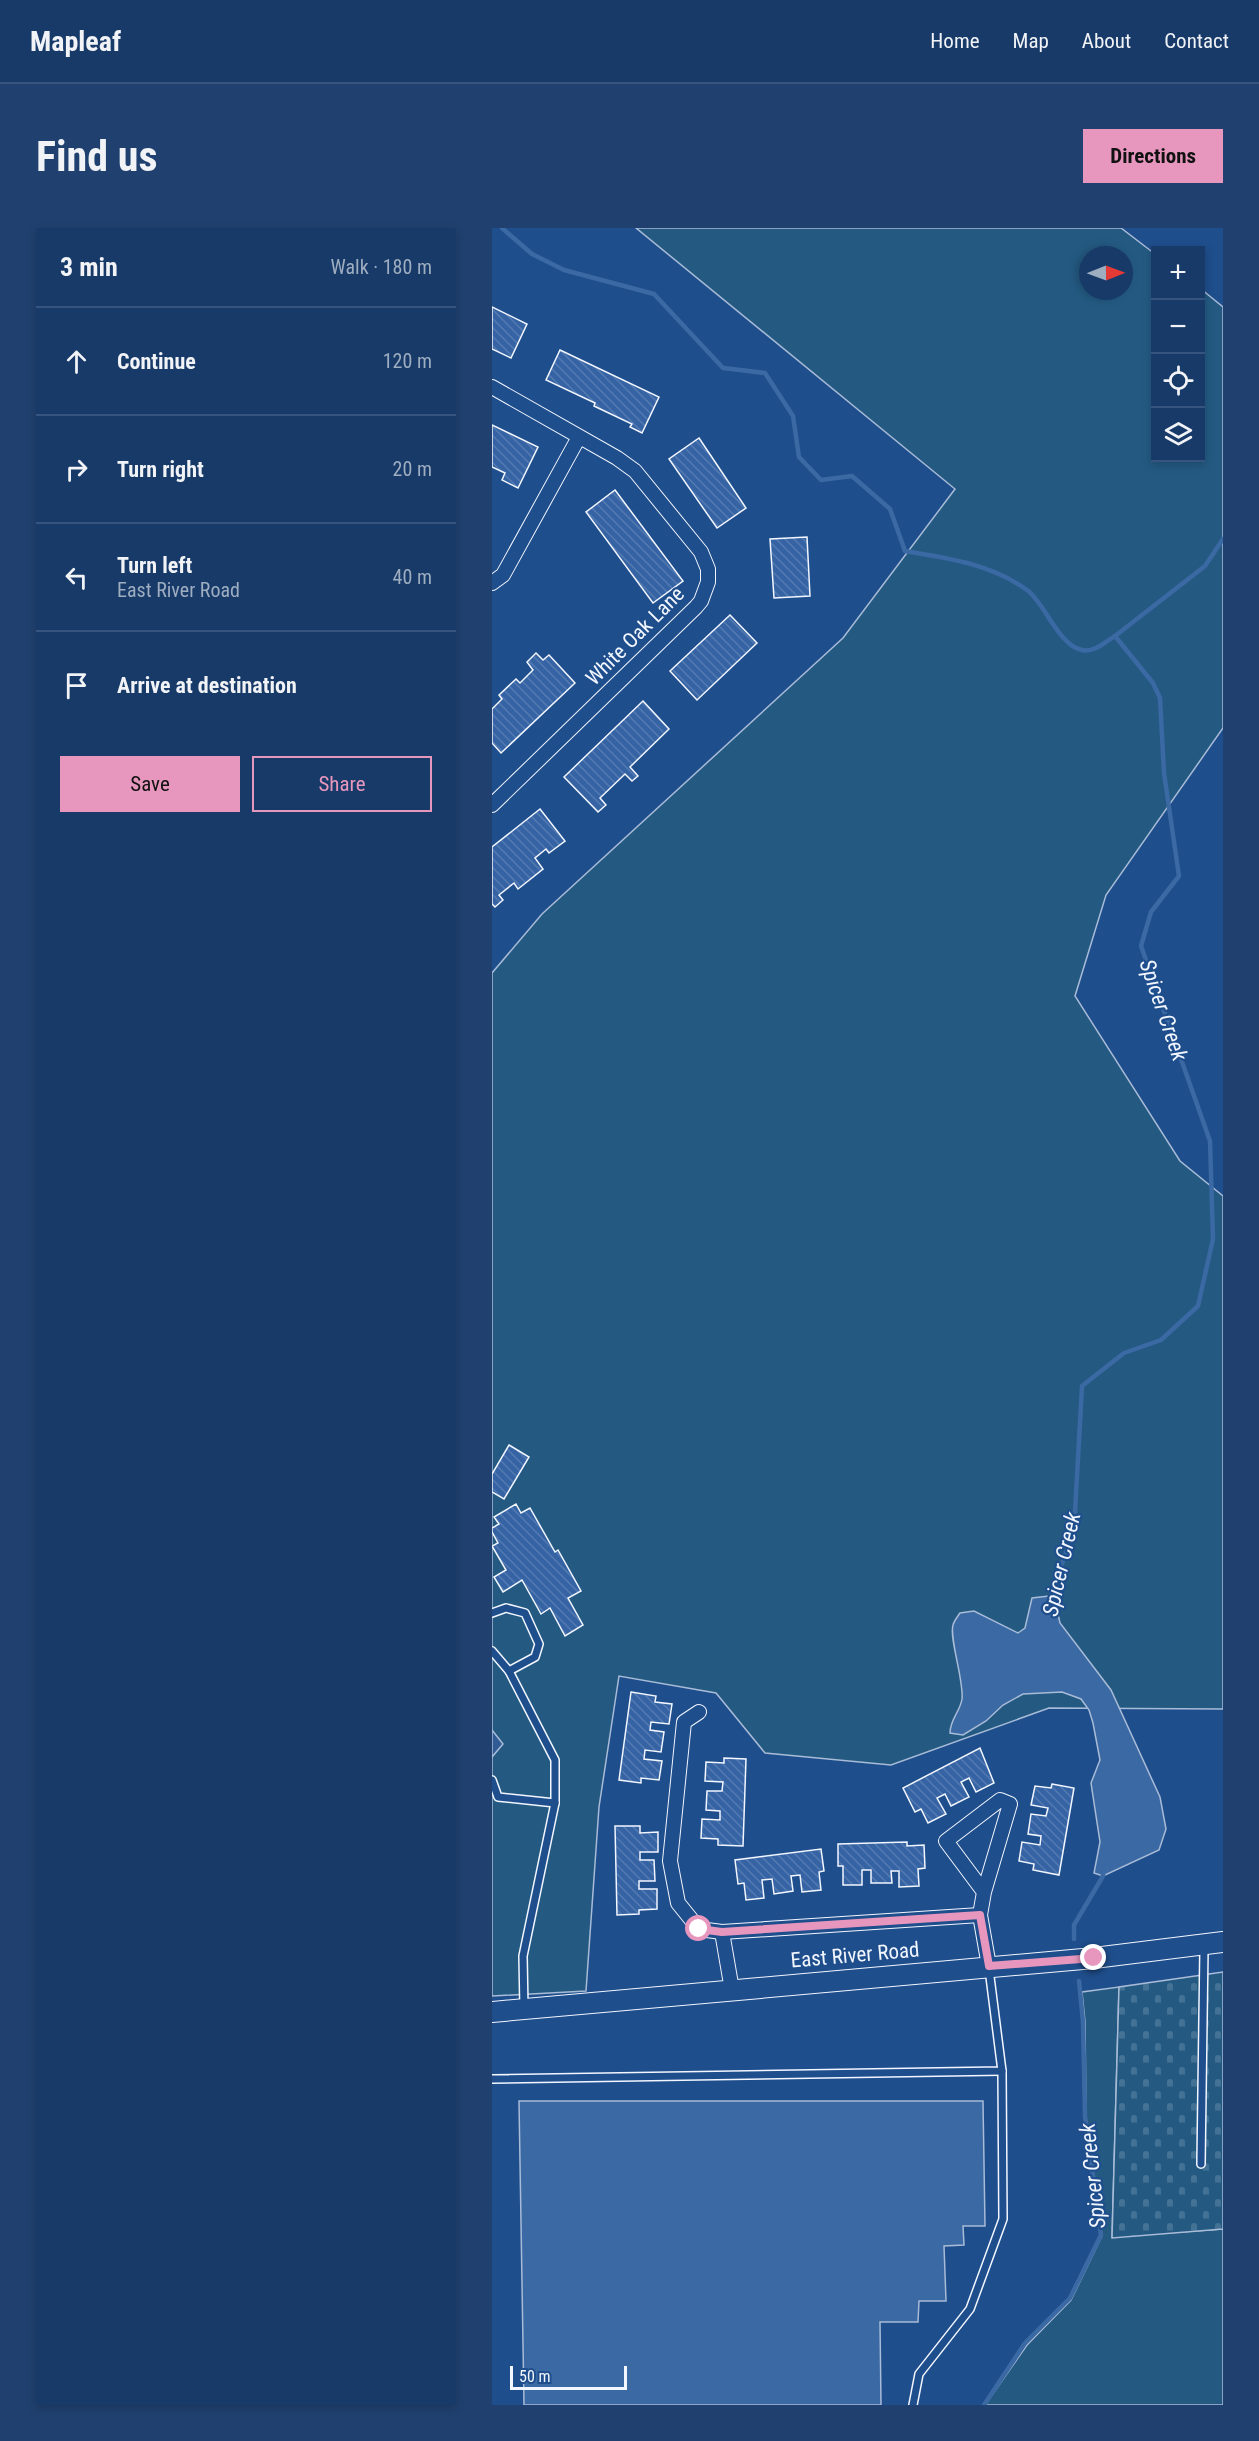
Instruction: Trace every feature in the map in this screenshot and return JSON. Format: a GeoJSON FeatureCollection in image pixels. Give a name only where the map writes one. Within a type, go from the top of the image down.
{"type":"FeatureCollection","features":[{"type":"Feature","properties":{"kind":"main road","name":"East River Road"},"geometry":{"type":"LineString","coordinates":[[492,2012],[1094,1958],[1213,1944]]}},
{"type":"Feature","properties":{"kind":"street","name":"White Oak Lane"},"geometry":{"type":"LineString","coordinates":[[492,387],[617,458],[635,471],[701,552],[708,569],[708,582],[696,607],[492,805]]}},
{"type":"Feature","properties":{"kind":"street"},"geometry":{"type":"LineString","coordinates":[[492,583],[503,575],[579,437]]}},
{"type":"Feature","properties":{"kind":"street"},"geometry":{"type":"LineString","coordinates":[[699,1712],[684,1722],[670,1862],[678,1903],[699,1929],[722,1932],[980,1915]]}},
{"type":"Feature","properties":{"kind":"street"},"geometry":{"type":"LineString","coordinates":[[984,1892],[946,1841],[1000,1800],[1010,1804],[984,1892],[980,1915],[989,1966]]}},
{"type":"Feature","properties":{"kind":"street"},"geometry":{"type":"LineString","coordinates":[[722,1932],[732,1990]]}},
{"type":"Feature","properties":{"kind":"lane"},"geometry":{"type":"LineString","coordinates":[[492,1613],[506,1608],[525,1612],[539,1644],[535,1657],[509,1671]]}},
{"type":"Feature","properties":{"kind":"lane"},"geometry":{"type":"LineString","coordinates":[[492,1651],[509,1671],[555,1760],[555,1803],[523,1956],[524,2009]]}},
{"type":"Feature","properties":{"kind":"lane"},"geometry":{"type":"LineString","coordinates":[[492,1780],[498,1797],[555,1803]]}},
{"type":"Feature","properties":{"kind":"lane"},"geometry":{"type":"LineString","coordinates":[[1201,2164],[1213,1944]]}},
{"type":"Feature","properties":{"kind":"lane"},"geometry":{"type":"LineString","coordinates":[[913,2405],[919,2374],[970,2309],[1003,2219],[1002,2071],[989,1966]]}},
{"type":"Feature","properties":{"kind":"lane"},"geometry":{"type":"LineString","coordinates":[[492,2079],[1002,2071]]}},
{"type":"Feature","properties":{"kind":"green space"},"geometry":{"type":"Polygon","coordinates":[[[636,228],[1121,228],[1151,251],[1151,462],[1205,462],[1205,292],[1223,307],[1223,728],[1106,895],[1075,996],[1180,1161],[1223,1196],[1223,1709],[1049,1708],[891,1765],[765,1753],[716,1693],[619,1676],[599,1807],[586,1991],[492,1996],[492,973],[542,914],[843,638],[955,489],[636,228]]]}},
{"type":"Feature","properties":{"kind":"green space"},"geometry":{"type":"Polygon","coordinates":[[[1223,1972],[1223,2229],[1112,2238],[1119,1987],[1223,1972]]]}},
{"type":"Feature","properties":{"kind":"green space"},"geometry":{"type":"Polygon","coordinates":[[[1119,1987],[1112,2237],[1223,2229],[1223,2405],[985,2405],[1027,2345],[1071,2300],[1102,2236],[1086,2117],[1085,2022],[1082,1992],[1119,1987]]]}},
{"type":"Feature","properties":{"kind":"shaded area"},"geometry":{"type":"Polygon","coordinates":[[[1049,1596],[1055,1601],[1060,1623],[1111,1690],[1160,1797],[1166,1829],[1159,1850],[1103,1876],[1094,1873],[1100,1842],[1091,1783],[1100,1760],[1089,1710],[1081,1699],[1062,1692],[1023,1694],[1003,1705],[986,1721],[963,1735],[950,1733],[962,1699],[952,1631],[960,1613],[974,1611],[1018,1633],[1025,1628],[1032,1598],[1049,1596]]]}},
{"type":"Feature","properties":{"kind":"shaded area"},"geometry":{"type":"Polygon","coordinates":[[[492,1730],[503,1744],[492,1757],[492,1730]]]}},
{"type":"Feature","properties":{"kind":"shaded area"},"geometry":{"type":"Polygon","coordinates":[[[519,2101],[983,2101],[985,2226],[963,2226],[964,2245],[944,2246],[946,2301],[919,2301],[918,2322],[880,2322],[881,2405],[524,2405],[519,2101]]]}},
{"type":"Feature","properties":{"kind":"building"},"geometry":{"type":"Polygon","coordinates":[[[492,307],[527,324],[511,358],[492,349],[492,307]]]}},
{"type":"Feature","properties":{"kind":"building"},"geometry":{"type":"Polygon","coordinates":[[[560,350],[659,397],[642,433],[630,427],[632,424],[594,406],[595,403],[546,380],[560,350]]]}},
{"type":"Feature","properties":{"kind":"building"},"geometry":{"type":"Polygon","coordinates":[[[492,425],[538,447],[518,488],[502,480],[505,473],[492,467],[492,425]]]}},
{"type":"Feature","properties":{"kind":"building"},"geometry":{"type":"Polygon","coordinates":[[[699,438],[746,508],[717,528],[669,459],[699,438]]]}},
{"type":"Feature","properties":{"kind":"building"},"geometry":{"type":"Polygon","coordinates":[[[615,490],[683,581],[653,603],[586,512],[615,490]]]}},
{"type":"Feature","properties":{"kind":"building"},"geometry":{"type":"Polygon","coordinates":[[[807,537],[810,596],[774,598],[770,539],[807,537]]]}},
{"type":"Feature","properties":{"kind":"building"},"geometry":{"type":"Polygon","coordinates":[[[730,615],[757,643],[697,700],[670,671],[730,615]]]}},
{"type":"Feature","properties":{"kind":"building"},"geometry":{"type":"Polygon","coordinates":[[[536,653],[543,660],[549,655],[575,683],[501,753],[492,743],[492,709],[502,699],[499,695],[516,679],[520,683],[533,670],[527,662],[536,653]]]}},
{"type":"Feature","properties":{"kind":"building"},"geometry":{"type":"Polygon","coordinates":[[[643,701],[669,729],[630,767],[638,776],[632,781],[625,774],[600,798],[606,805],[598,812],[564,777],[643,701]]]}},
{"type":"Feature","properties":{"kind":"building"},"geometry":{"type":"Polygon","coordinates":[[[540,809],[565,841],[549,853],[546,849],[535,858],[543,869],[518,889],[514,883],[499,895],[503,900],[495,907],[492,904],[492,847],[540,809]]]}},
{"type":"Feature","properties":{"kind":"building"},"geometry":{"type":"Polygon","coordinates":[[[509,1445],[529,1457],[504,1499],[492,1492],[492,1474],[509,1445]]]}},
{"type":"Feature","properties":{"kind":"building"},"geometry":{"type":"Polygon","coordinates":[[[516,1504],[521,1513],[530,1508],[555,1552],[558,1550],[581,1591],[568,1598],[583,1625],[565,1636],[550,1608],[541,1614],[522,1580],[503,1592],[494,1577],[506,1570],[492,1546],[498,1543],[492,1532],[492,1528],[499,1524],[494,1517],[516,1504]]]}},
{"type":"Feature","properties":{"kind":"building"},"geometry":{"type":"Polygon","coordinates":[[[631,1692],[656,1696],[655,1702],[672,1704],[669,1724],[651,1722],[650,1730],[664,1732],[661,1752],[645,1750],[644,1759],[662,1761],[659,1780],[641,1778],[641,1783],[619,1780],[631,1692]]]}},
{"type":"Feature","properties":{"kind":"building"},"geometry":{"type":"Polygon","coordinates":[[[980,1748],[994,1783],[976,1792],[969,1778],[961,1782],[969,1797],[951,1806],[945,1794],[937,1798],[946,1814],[928,1823],[921,1809],[915,1812],[903,1788],[980,1748]]]}},
{"type":"Feature","properties":{"kind":"building"},"geometry":{"type":"Polygon","coordinates":[[[724,1758],[746,1759],[743,1846],[718,1845],[718,1839],[701,1838],[702,1819],[720,1820],[720,1811],[706,1810],[707,1791],[722,1791],[723,1782],[705,1781],[706,1762],[724,1763],[724,1758]]]}},
{"type":"Feature","properties":{"kind":"building"},"geometry":{"type":"Polygon","coordinates":[[[1052,1784],[1074,1788],[1059,1875],[1033,1870],[1034,1864],[1019,1861],[1022,1842],[1040,1845],[1041,1836],[1028,1834],[1031,1814],[1046,1816],[1048,1808],[1031,1805],[1035,1786],[1051,1788],[1052,1784]]]}},
{"type":"Feature","properties":{"kind":"building"},"geometry":{"type":"Polygon","coordinates":[[[615,1826],[640,1826],[640,1833],[658,1832],[658,1852],[640,1852],[640,1860],[654,1860],[655,1881],[639,1881],[639,1889],[657,1889],[657,1909],[639,1910],[639,1914],[617,1915],[615,1826]]]}},
{"type":"Feature","properties":{"kind":"building"},"geometry":{"type":"Polygon","coordinates":[[[907,1842],[907,1846],[924,1845],[925,1868],[918,1869],[919,1886],[899,1887],[899,1871],[891,1871],[892,1883],[871,1883],[871,1870],[862,1870],[862,1885],[843,1885],[843,1866],[838,1866],[838,1844],[907,1842]]]}},
{"type":"Feature","properties":{"kind":"building"},"geometry":{"type":"Polygon","coordinates":[[[821,1849],[824,1871],[819,1872],[821,1890],[802,1892],[800,1875],[791,1876],[793,1891],[774,1894],[772,1879],[762,1880],[764,1898],[746,1900],[744,1883],[738,1884],[735,1860],[821,1849]]]}},
{"type":"Feature","properties":{"kind":"waterway","name":"Spicer Creek"},"geometry":{"type":"LineString","coordinates":[[502,228],[532,254],[564,270],[654,294],[723,368],[765,373],[793,416],[799,457],[821,480],[852,476],[890,509],[905,551],[969,563],[1013,581],[1034,596],[1059,632],[1073,647],[1086,651],[1115,636],[1153,683],[1160,698],[1164,773],[1179,876],[1151,912],[1141,946],[1210,1141],[1213,1239],[1198,1306],[1161,1340],[1124,1353],[1082,1386],[1074,1530],[1049,1600]]}},
{"type":"Feature","properties":{"kind":"waterway"},"geometry":{"type":"LineString","coordinates":[[1115,636],[1205,566],[1223,539]]}},
{"type":"Feature","properties":{"kind":"waterway","name":"Spicer Creek"},"geometry":{"type":"LineString","coordinates":[[1074,1939],[1074,1925],[1103,1876],[1103,1872]]}},
{"type":"Feature","properties":{"kind":"waterway","name":"Spicer Creek"},"geometry":{"type":"LineString","coordinates":[[984,2405],[1025,2343],[1070,2298],[1101,2235],[1085,2117],[1083,2022],[1079,1981]]}},
{"type":"Feature","properties":{"kind":"route"},"geometry":{"type":"LineString","coordinates":[[699,1929],[722,1932],[980,1915],[989,1966],[1094,1958]]}}]}
